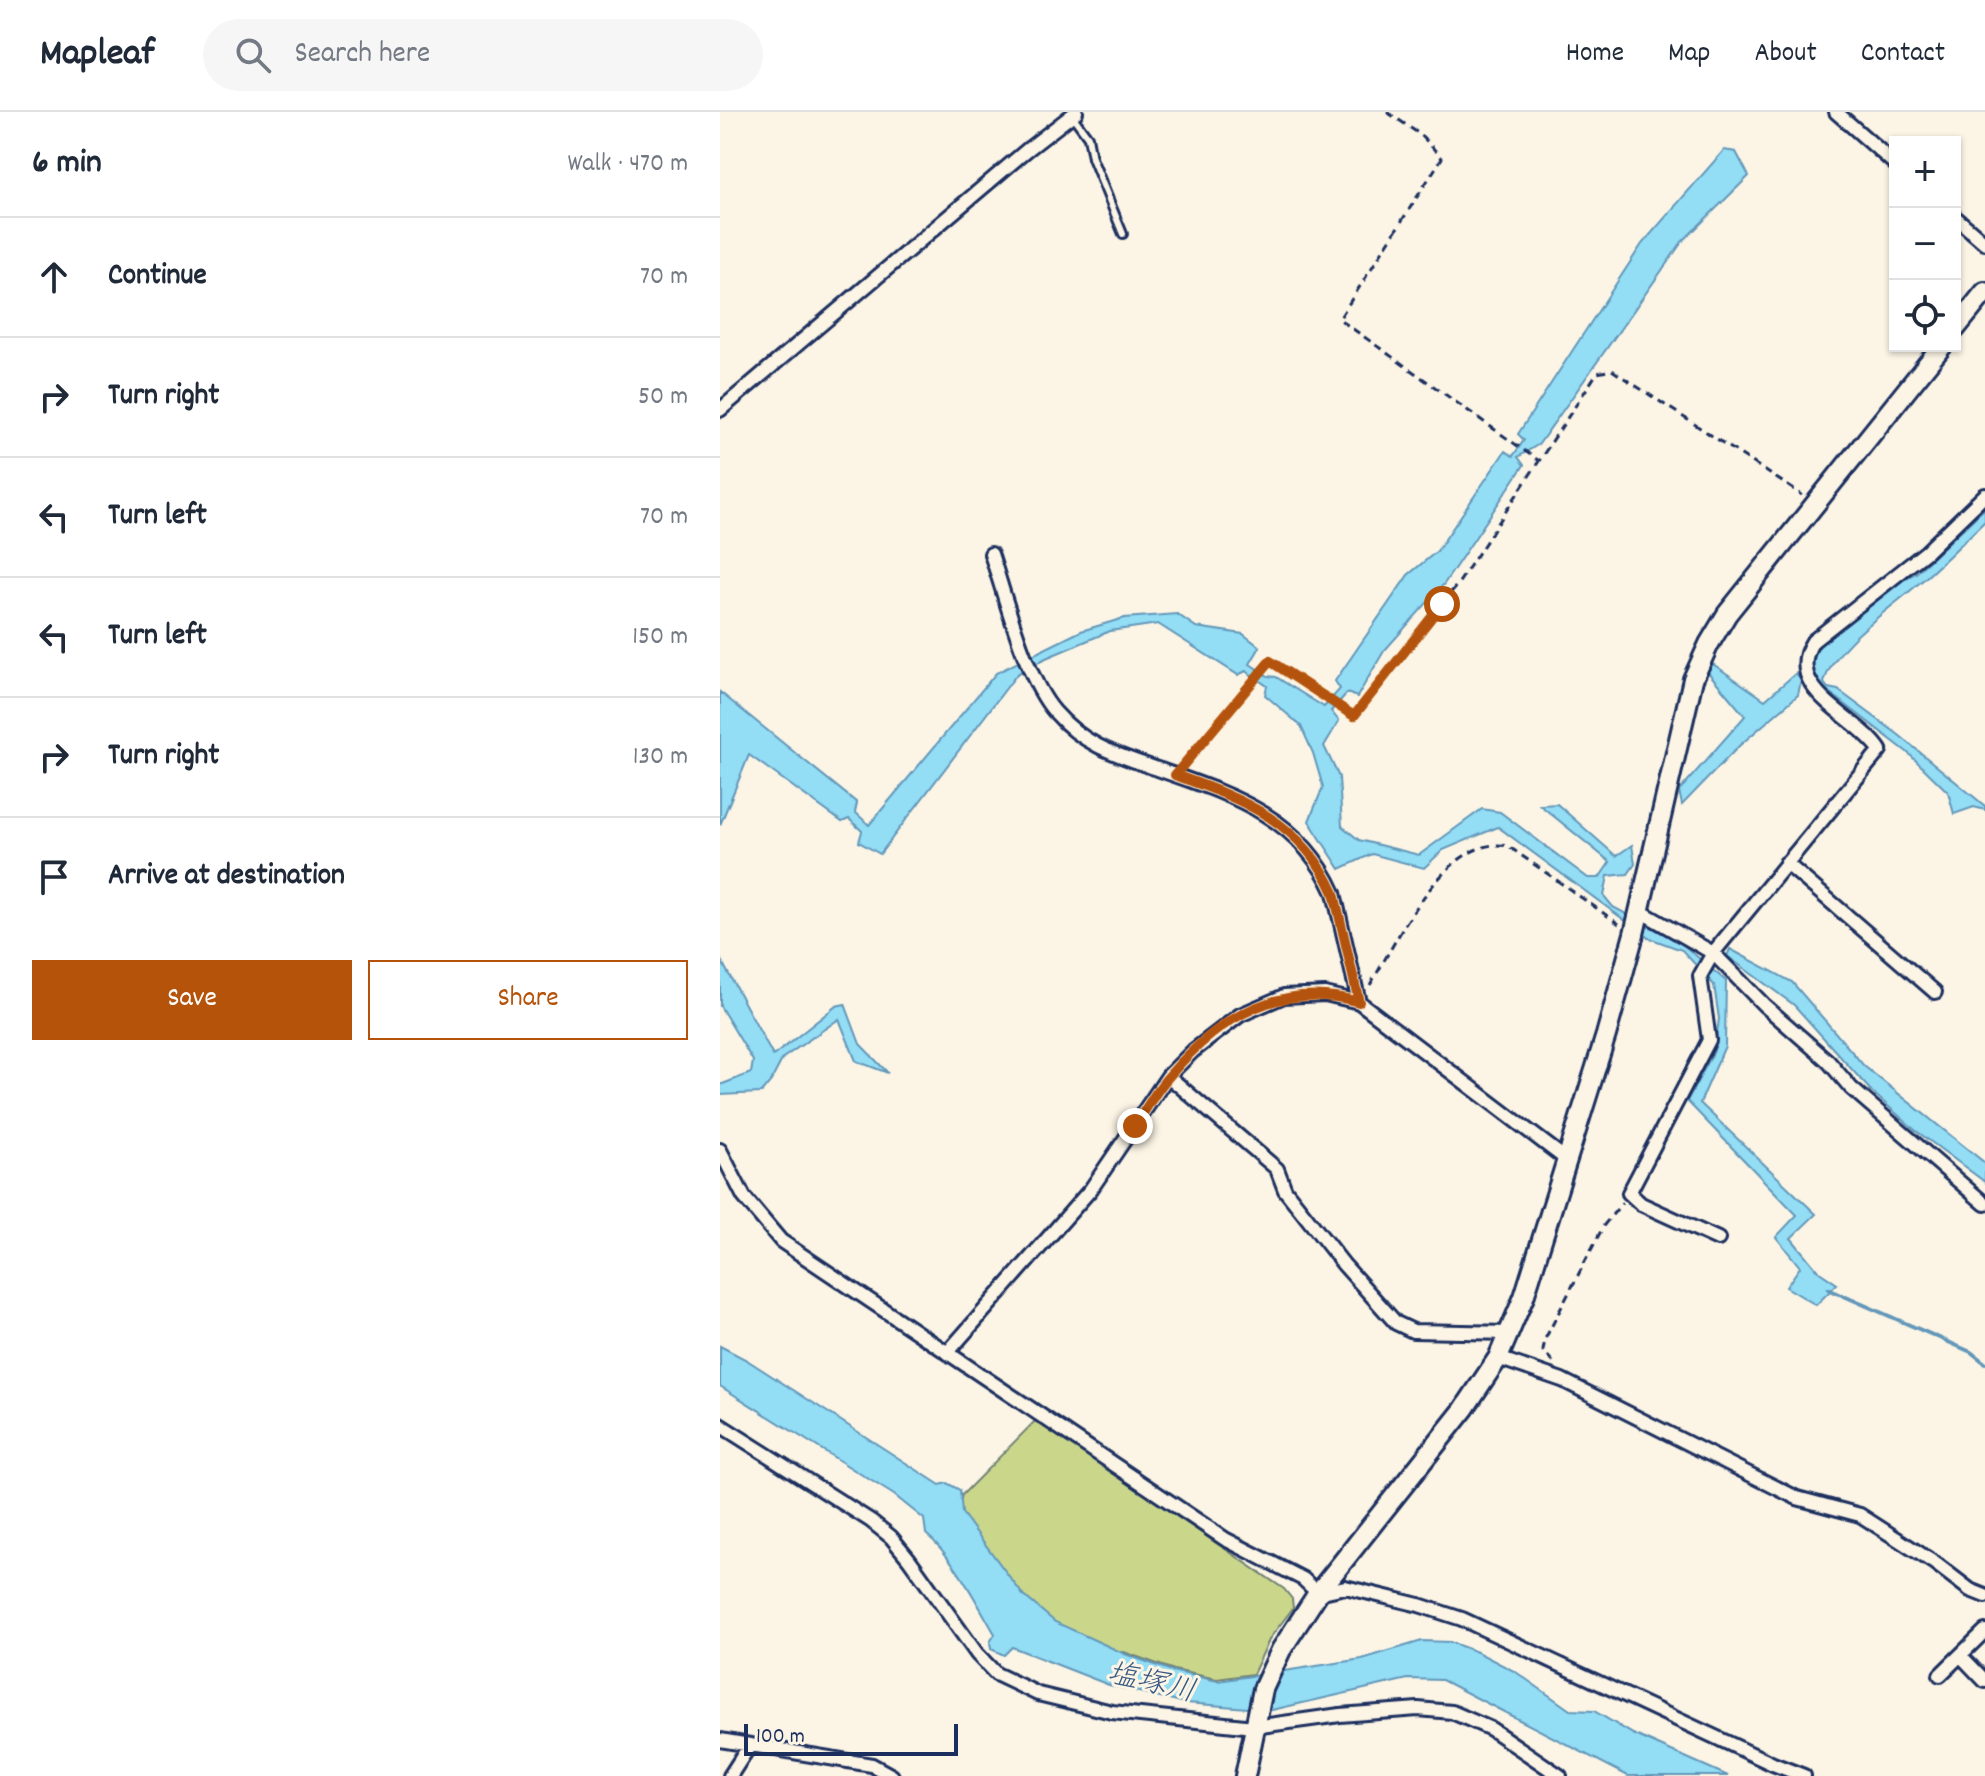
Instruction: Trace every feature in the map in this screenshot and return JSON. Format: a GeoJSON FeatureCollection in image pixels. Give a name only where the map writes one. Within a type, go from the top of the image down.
{"type":"FeatureCollection","features":[{"type":"Feature","properties":{"kind":"street"},"geometry":{"type":"LineString","coordinates":[[1836,112],[1889,159]]}},
{"type":"Feature","properties":{"kind":"street"},"geometry":{"type":"LineString","coordinates":[[720,410],[1073,113]]}},
{"type":"Feature","properties":{"kind":"street"},"geometry":{"type":"LineString","coordinates":[[1961,222],[1985,243]]}},
{"type":"Feature","properties":{"kind":"street"},"geometry":{"type":"LineString","coordinates":[[1961,322],[1985,292]]}},
{"type":"Feature","properties":{"kind":"street"},"geometry":{"type":"LineString","coordinates":[[1245,1776],[1255,1721],[1269,1673],[1307,1609],[1464,1409],[1498,1358],[1510,1333],[1606,1035],[1640,911],[1693,679],[1709,644],[1727,614],[1937,352]]}},
{"type":"Feature","properties":{"kind":"street"},"geometry":{"type":"LineString","coordinates":[[1718,1239],[1641,1204],[1629,1193],[1709,1040],[1700,976],[1713,953],[1880,750],[1871,737],[1817,694],[1805,670],[1804,655],[1813,641],[1926,552],[1985,495]]}},
{"type":"Feature","properties":{"kind":"street"},"geometry":{"type":"LineString","coordinates":[[991,554],[1026,658],[1047,703],[1066,723],[1099,748],[1252,804],[1310,852],[1334,893],[1359,1002]]}},
{"type":"Feature","properties":{"kind":"street"},"geometry":{"type":"LineString","coordinates":[[1786,863],[1935,992]]}},
{"type":"Feature","properties":{"kind":"street"},"geometry":{"type":"LineString","coordinates":[[1640,911],[1713,953],[1764,1005],[1828,1061],[1862,1098],[1985,1204]]}},
{"type":"Feature","properties":{"kind":"street"},"geometry":{"type":"LineString","coordinates":[[948,1352],[1091,1189],[1168,1076],[1219,1030],[1264,1003],[1284,996],[1325,994],[1359,1002],[1567,1160]]}},
{"type":"Feature","properties":{"kind":"street"},"geometry":{"type":"LineString","coordinates":[[1168,1076],[1277,1169],[1285,1190],[1344,1265],[1396,1323],[1413,1331],[1510,1333]]}},
{"type":"Feature","properties":{"kind":"street"},"geometry":{"type":"LineString","coordinates":[[720,1150],[744,1197],[781,1241],[1225,1539],[1303,1579],[1318,1593]]}},
{"type":"Feature","properties":{"kind":"street"},"geometry":{"type":"LineString","coordinates":[[1498,1358],[1562,1380],[1797,1498],[1860,1515],[1970,1590],[1985,1596]]}},
{"type":"Feature","properties":{"kind":"street"},"geometry":{"type":"LineString","coordinates":[[720,1425],[871,1521],[891,1537],[977,1654],[996,1674],[1015,1685],[1038,1694],[1112,1712],[1255,1721],[1418,1709],[1452,1712],[1491,1729],[1560,1776]]}},
{"type":"Feature","properties":{"kind":"street"},"geometry":{"type":"LineString","coordinates":[[1318,1593],[1345,1587],[1462,1619],[1804,1776]]}},
{"type":"Feature","properties":{"kind":"street"},"geometry":{"type":"LineString","coordinates":[[1940,1675],[1985,1631]]}},
{"type":"Feature","properties":{"kind":"street"},"geometry":{"type":"LineString","coordinates":[[1961,1656],[1985,1681]]}},
{"type":"Feature","properties":{"kind":"street"},"geometry":{"type":"LineString","coordinates":[[720,1740],[872,1765],[892,1776]]}},
{"type":"Feature","properties":{"kind":"street"},"geometry":{"type":"LineString","coordinates":[[730,1776],[750,1745]]}},
{"type":"Feature","properties":{"kind":"lane"},"geometry":{"type":"LineString","coordinates":[[1073,113],[1088,137],[1092,158],[1123,234]]}},
{"type":"Feature","properties":{"kind":"path"},"geometry":{"type":"LineString","coordinates":[[1387,112],[1421,135],[1442,158],[1339,319],[1539,461]]}},
{"type":"Feature","properties":{"kind":"path"},"geometry":{"type":"LineString","coordinates":[[1175,775],[1270,661],[1354,716],[1460,581],[1597,373],[1612,370],[1815,503]]}},
{"type":"Feature","properties":{"kind":"path"},"geometry":{"type":"LineString","coordinates":[[1359,1002],[1435,880],[1481,845],[1495,843],[1508,846],[1634,934]]}},
{"type":"Feature","properties":{"kind":"path"},"geometry":{"type":"LineString","coordinates":[[1562,1380],[1555,1364],[1543,1351],[1545,1339],[1604,1225],[1629,1193]]}},
{"type":"Feature","properties":{"kind":"green space"},"geometry":{"type":"Polygon","coordinates":[[[1036,1420],[1284,1589],[1292,1599],[1293,1608],[1270,1638],[1253,1674],[1217,1679],[1174,1670],[1033,1624],[962,1520],[960,1502],[962,1495],[1036,1420]]]}},
{"type":"Feature","properties":{"kind":"water"},"geometry":{"type":"Polygon","coordinates":[[[1724,150],[1736,152],[1749,176],[1682,242],[1539,444],[1518,457],[1524,465],[1444,584],[1384,651],[1357,697],[1347,693],[1331,711],[1339,721],[1324,746],[1339,777],[1342,826],[1359,840],[1419,855],[1482,809],[1500,812],[1588,878],[1599,878],[1610,862],[1540,805],[1557,804],[1616,856],[1632,845],[1635,864],[1628,874],[1608,876],[1604,896],[1613,907],[1681,943],[1726,981],[1725,1046],[1700,1103],[1816,1214],[1791,1238],[1818,1271],[1837,1284],[1816,1305],[1786,1287],[1800,1267],[1776,1237],[1797,1215],[1687,1101],[1714,1051],[1719,1019],[1714,985],[1682,950],[1649,938],[1498,827],[1443,850],[1424,868],[1372,854],[1340,869],[1309,821],[1323,787],[1301,726],[1265,695],[1267,686],[1246,671],[1238,675],[1158,624],[1110,631],[1017,674],[880,854],[859,842],[862,831],[849,819],[842,822],[749,755],[720,825],[720,692],[857,803],[855,812],[869,825],[996,673],[1081,631],[1124,618],[1177,614],[1196,627],[1243,634],[1260,647],[1250,664],[1324,707],[1340,689],[1335,681],[1408,575],[1437,551],[1505,451],[1513,456],[1524,440],[1518,434],[1642,244],[1724,150]]]}},
{"type":"Feature","properties":{"kind":"water"},"geometry":{"type":"Polygon","coordinates":[[[1985,508],[1985,521],[1935,570],[1850,642],[1830,669],[1824,683],[1899,735],[1985,806],[1985,810],[1974,807],[1954,814],[1948,792],[1907,752],[1824,688],[1815,677],[1811,657],[1818,646],[1890,586],[1916,573],[1985,508]]]}},
{"type":"Feature","properties":{"kind":"water"},"geometry":{"type":"Polygon","coordinates":[[[1713,664],[1765,700],[1796,673],[1801,681],[1798,695],[1739,746],[1682,805],[1679,791],[1745,716],[1707,671],[1713,664]]]}},
{"type":"Feature","properties":{"kind":"water"},"geometry":{"type":"Polygon","coordinates":[[[1730,949],[1792,982],[1864,1066],[1985,1163],[1985,1182],[1915,1130],[1872,1092],[1794,1005],[1727,956],[1730,949]]]}},
{"type":"Feature","properties":{"kind":"water"},"geometry":{"type":"Polygon","coordinates":[[[720,958],[773,1056],[836,1006],[845,1004],[860,1044],[888,1073],[856,1061],[839,1019],[783,1058],[761,1093],[720,1095],[720,1085],[751,1073],[753,1061],[720,1006],[720,958]]]}},
{"type":"Feature","properties":{"kind":"water","name":"塩塚川"},"geometry":{"type":"Polygon","coordinates":[[[720,1346],[747,1360],[940,1485],[947,1483],[960,1490],[962,1513],[1023,1595],[1055,1622],[1125,1654],[1172,1671],[1218,1681],[1362,1659],[1422,1641],[1450,1642],[1516,1672],[1570,1710],[1594,1711],[1633,1734],[1728,1776],[1628,1776],[1442,1680],[1408,1679],[1272,1710],[1186,1703],[1109,1685],[1012,1647],[1004,1655],[991,1649],[990,1642],[995,1634],[955,1567],[926,1534],[924,1519],[894,1495],[720,1386],[720,1346]]]}},
{"type":"Feature","properties":{"kind":"waterway"},"geometry":{"type":"LineString","coordinates":[[1828,1289],[1971,1352],[1985,1363]]}},
{"type":"Feature","properties":{"kind":"route"},"geometry":{"type":"LineString","coordinates":[[1135,1126],[1168,1076],[1193,1051],[1240,1015],[1284,996],[1325,994],[1359,1002],[1334,893],[1310,852],[1252,804],[1175,775],[1270,661],[1354,716],[1442,604]]}}]}
